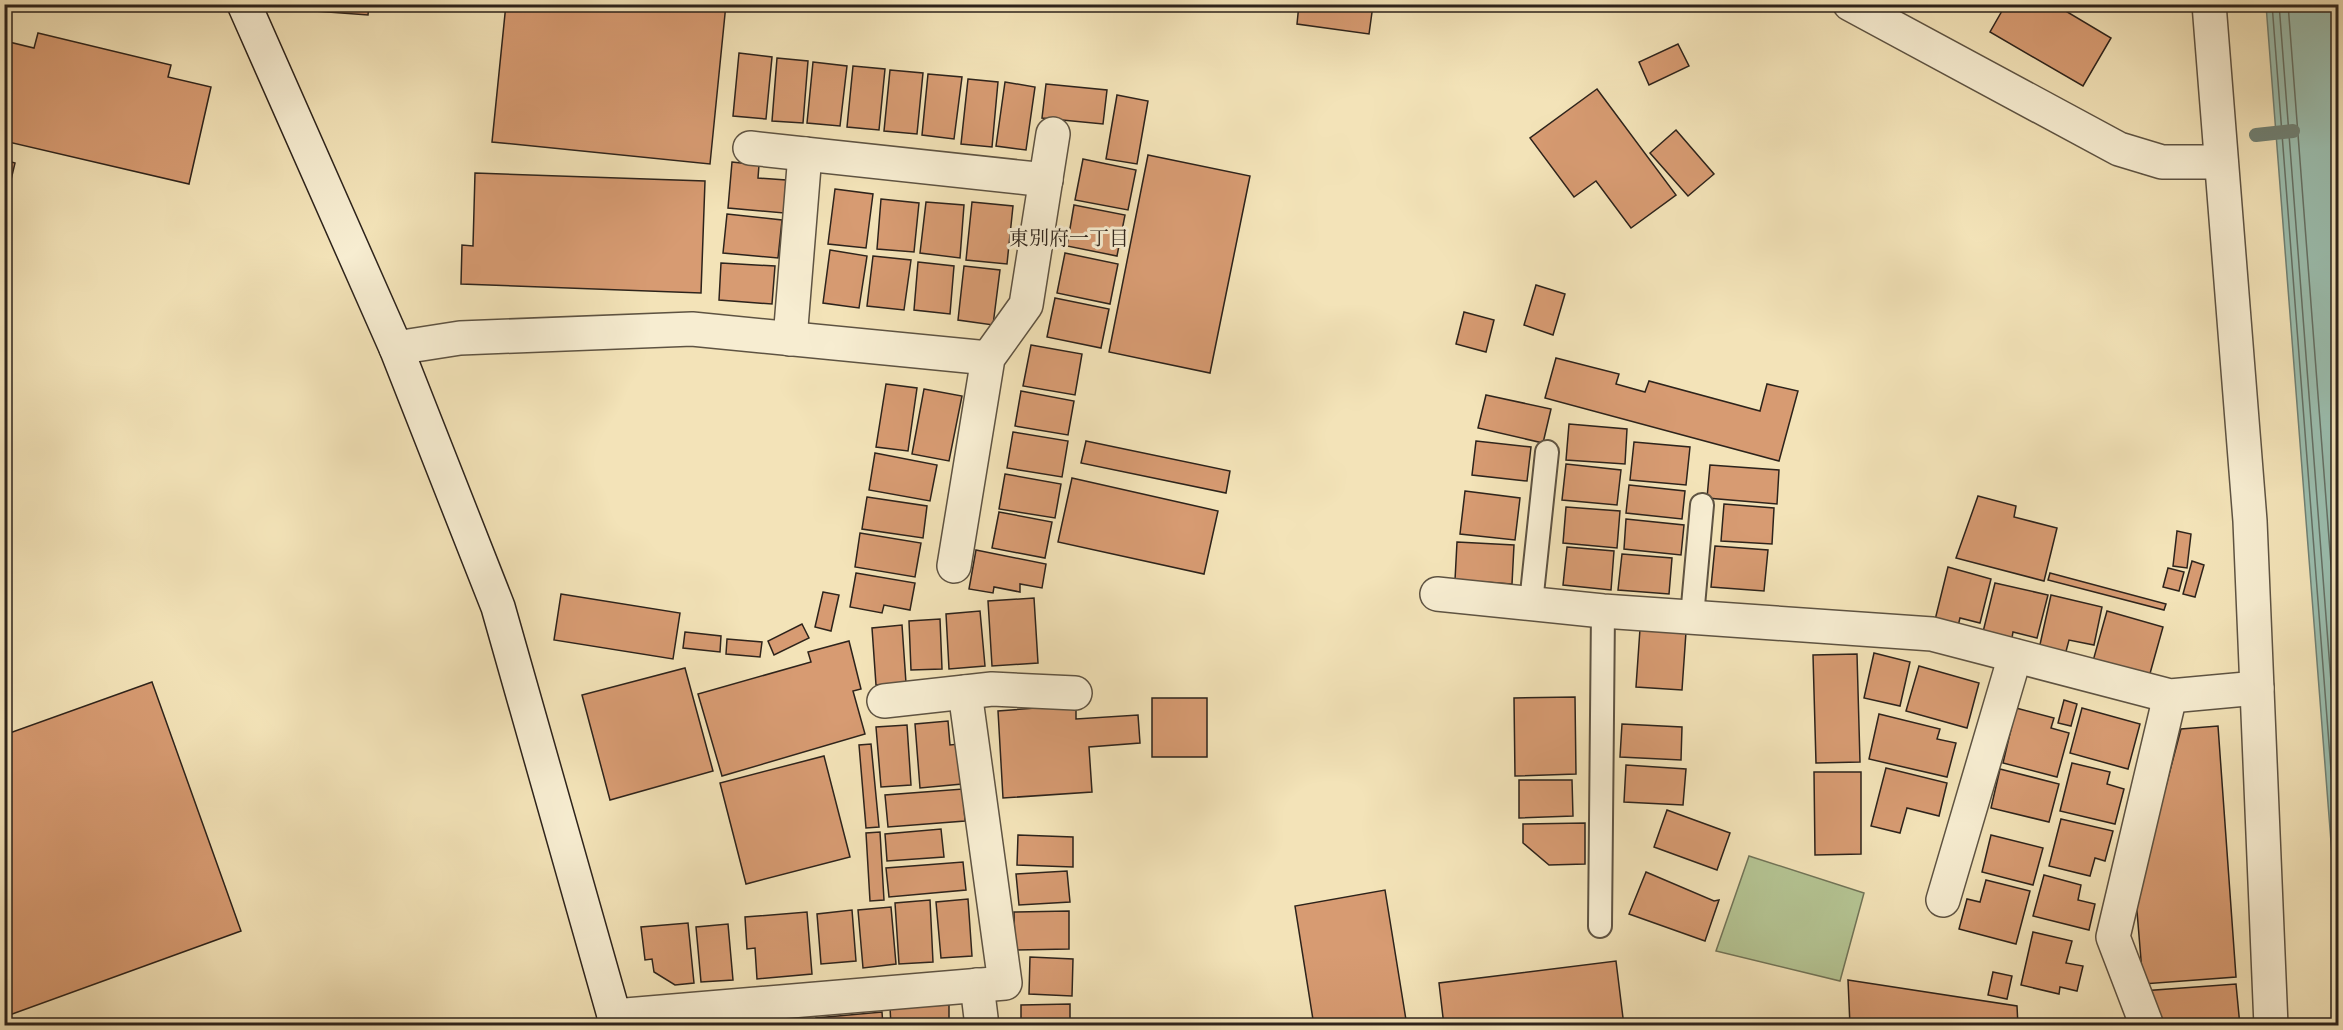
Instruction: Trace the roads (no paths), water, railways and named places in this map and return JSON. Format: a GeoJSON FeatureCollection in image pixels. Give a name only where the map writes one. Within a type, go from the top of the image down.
{"type":"FeatureCollection","features":[{"type":"Feature","properties":{"kind":"street"},"geometry":{"type":"LineString","coordinates":[[244,4],[396,348],[498,607],[616,1021],[786,1014],[977,985],[1005,983],[965,692]]}},
{"type":"Feature","properties":{"kind":"street"},"geometry":{"type":"LineString","coordinates":[[1850,4],[2119,149],[2162,162],[2221,162]]}},
{"type":"Feature","properties":{"kind":"street"},"geometry":{"type":"LineString","coordinates":[[2209,4],[2250,521],[2271,1026]]}},
{"type":"Feature","properties":{"kind":"street"},"geometry":{"type":"LineString","coordinates":[[954,566],[988,358],[1026,305],[1053,134]]}},
{"type":"Feature","properties":{"kind":"street"},"geometry":{"type":"LineString","coordinates":[[750,148],[1046,180]]}},
{"type":"Feature","properties":{"kind":"street"},"geometry":{"type":"LineString","coordinates":[[790,339],[805,154]]}},
{"type":"Feature","properties":{"kind":"street"},"geometry":{"type":"LineString","coordinates":[[396,348],[460,338],[692,329],[988,358]]}},
{"type":"Feature","properties":{"kind":"street"},"geometry":{"type":"LineString","coordinates":[[1437,594],[1603,610],[1932,634],[2170,696],[2257,688]]}},
{"type":"Feature","properties":{"kind":"street"},"geometry":{"type":"LineString","coordinates":[[1943,900],[2015,656]]}},
{"type":"Feature","properties":{"kind":"street"},"geometry":{"type":"LineString","coordinates":[[884,701],[992,689],[1074,693]]}},
{"type":"Feature","properties":{"kind":"street"},"geometry":{"type":"LineString","coordinates":[[2147,1026],[2113,937],[2170,696]]}},
{"type":"Feature","properties":{"kind":"street"},"geometry":{"type":"LineString","coordinates":[[977,985],[982,1026]]}},
{"type":"Feature","properties":{"kind":"lane"},"geometry":{"type":"LineString","coordinates":[[1531,603],[1547,452]]}},
{"type":"Feature","properties":{"kind":"lane"},"geometry":{"type":"LineString","coordinates":[[1692,617],[1702,505]]}},
{"type":"Feature","properties":{"kind":"lane"},"geometry":{"type":"LineString","coordinates":[[1600,926],[1603,610]]}},
{"type":"Feature","properties":{"kind":"water"},"geometry":{"type":"Polygon","coordinates":[[[2266,5],[2338,5],[2338,932],[2266,5]]]}},
{"type":"Feature","properties":{"kind":"waterway"},"geometry":{"type":"LineString","coordinates":[[2256,135],[2293,131]]}},
{"type":"Feature","properties":{"kind":"district","name":"東別府一丁目"},"geometry":{"type":"Point","coordinates":[1069,238]}}]}
